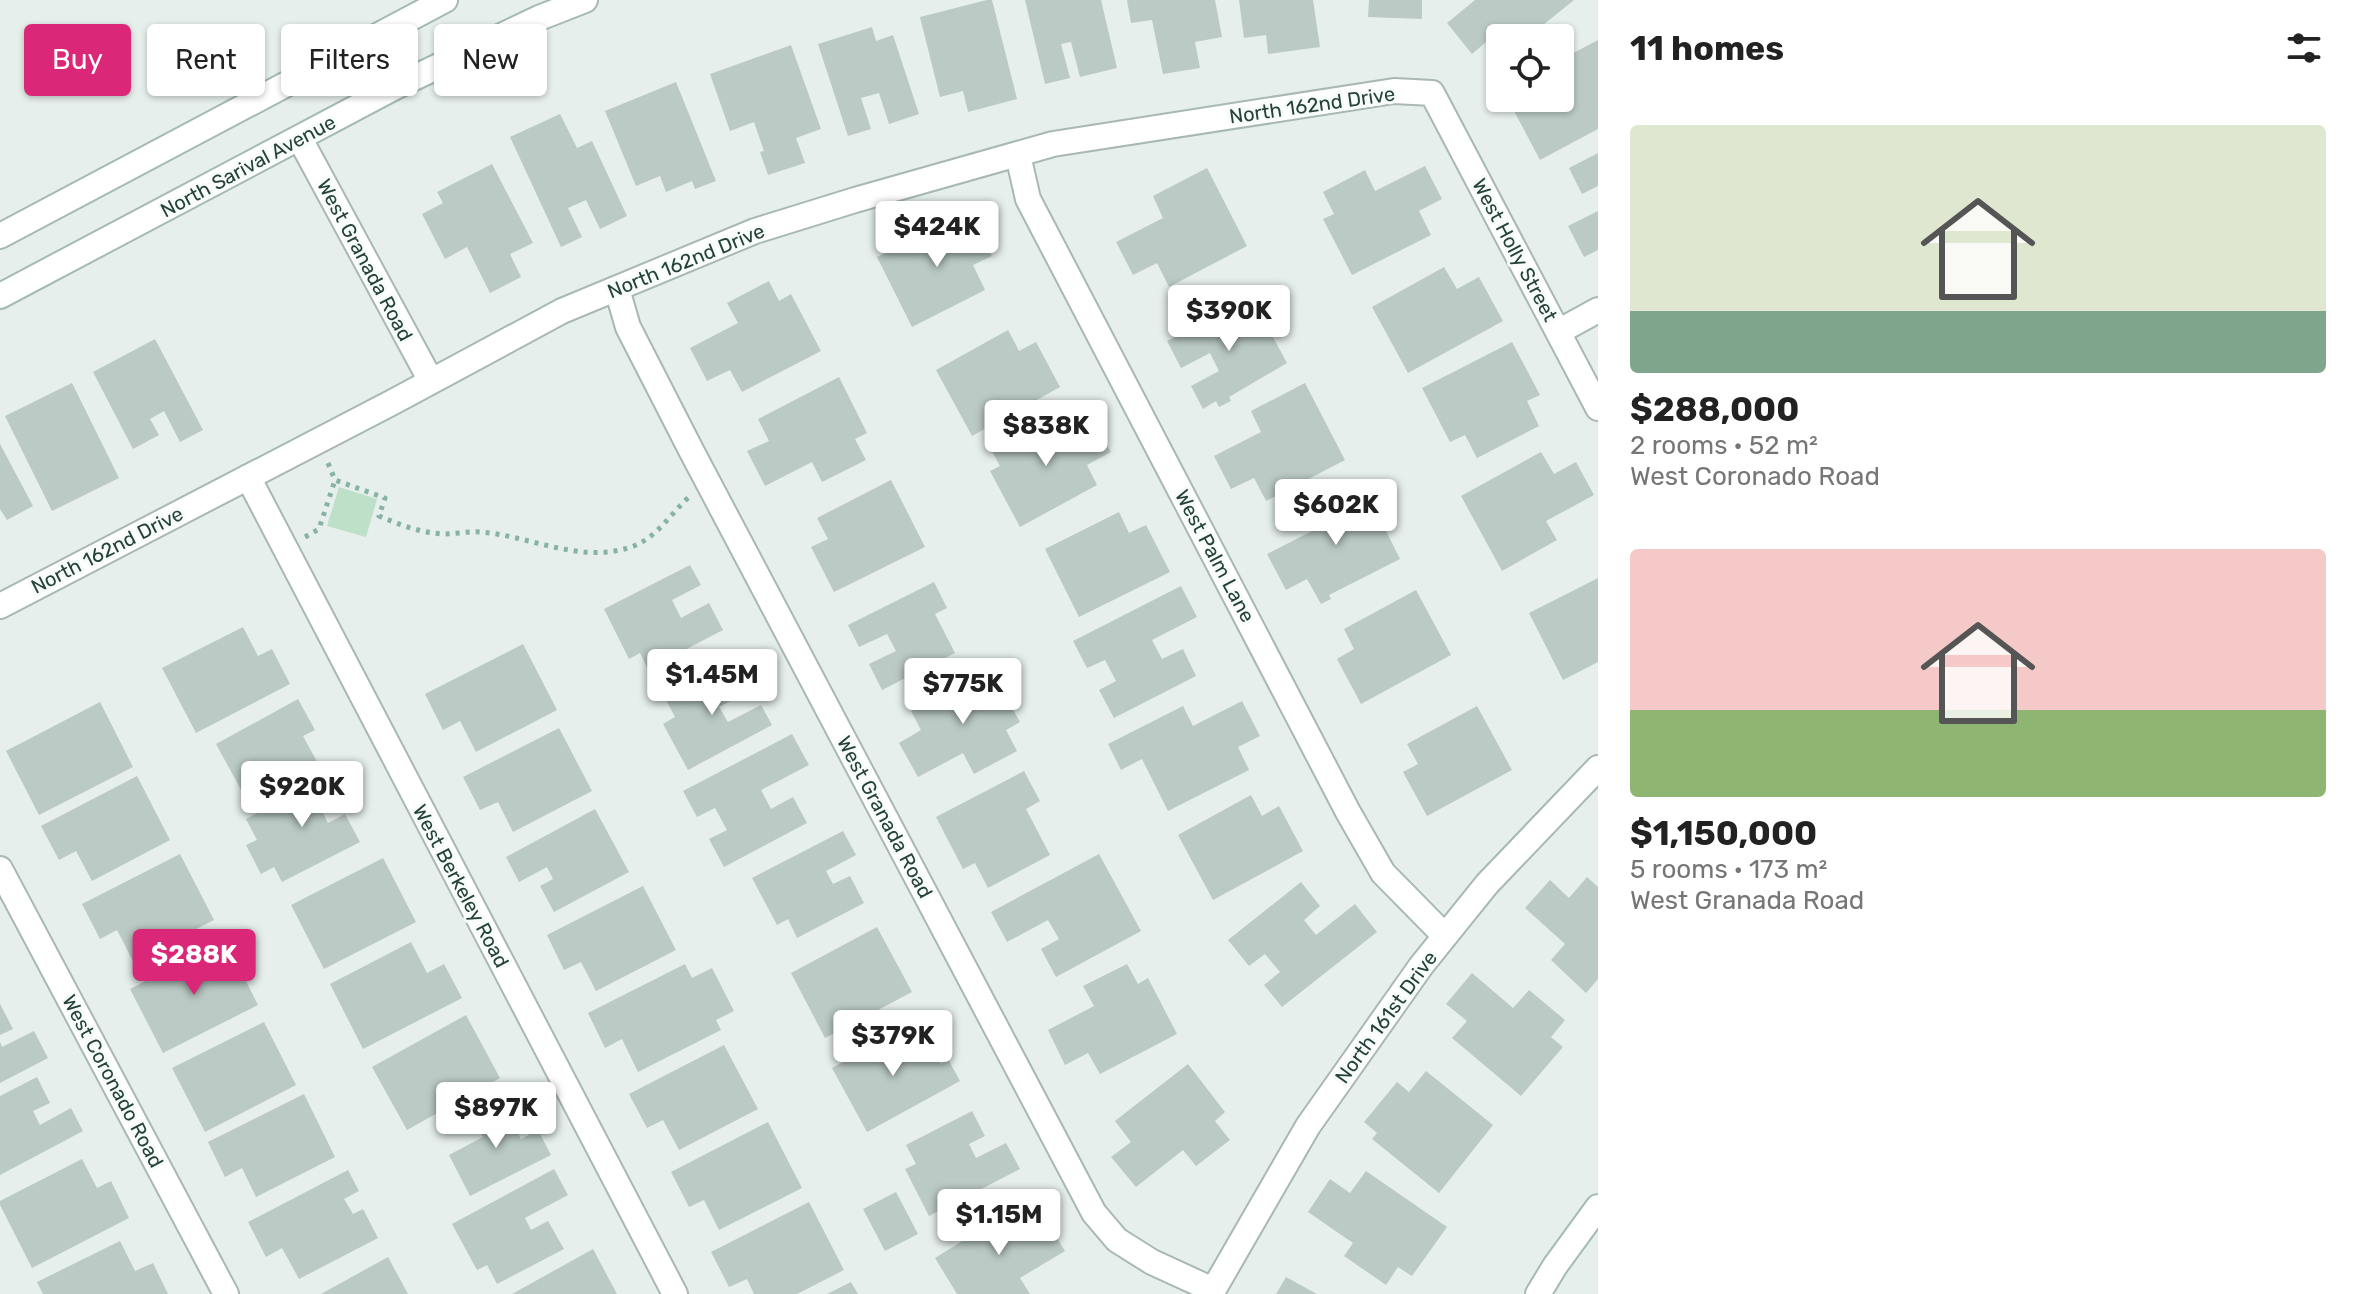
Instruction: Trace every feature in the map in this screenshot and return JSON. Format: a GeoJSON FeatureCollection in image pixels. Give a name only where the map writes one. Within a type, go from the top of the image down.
{"type":"FeatureCollection","features":[{"type":"Feature","properties":{"kind":"street"},"geometry":{"type":"LineString","coordinates":[[0,236],[445,0]]}},
{"type":"Feature","properties":{"kind":"street","name":"North Sarival Avenue"},"geometry":{"type":"LineString","coordinates":[[0,296],[445,62],[585,0]]}},
{"type":"Feature","properties":{"kind":"street","name":"North 162nd Drive"},"geometry":{"type":"LineString","coordinates":[[0,606],[562,311],[755,231],[1053,144],[1394,91],[1432,93]]}},
{"type":"Feature","properties":{"kind":"street","name":"West Holly Street"},"geometry":{"type":"LineString","coordinates":[[1432,93],[1598,408]]}},
{"type":"Feature","properties":{"kind":"street","name":"West Granada Road"},"geometry":{"type":"LineString","coordinates":[[300,139],[431,381]]}},
{"type":"Feature","properties":{"kind":"street","name":"West Palm Lane"},"geometry":{"type":"LineString","coordinates":[[1018,155],[1028,199],[1348,812],[1383,873],[1445,936]]}},
{"type":"Feature","properties":{"kind":"street","name":"West Granada Road"},"geometry":{"type":"LineString","coordinates":[[617,289],[628,327],[1094,1213],[1117,1240],[1152,1262],[1212,1292]]}},
{"type":"Feature","properties":{"kind":"street"},"geometry":{"type":"LineString","coordinates":[[1558,332],[1598,310]]}},
{"type":"Feature","properties":{"kind":"street","name":"West Berkeley Road"},"geometry":{"type":"LineString","coordinates":[[248,477],[675,1294]]}},
{"type":"Feature","properties":{"kind":"street","name":"North 161st Drive"},"geometry":{"type":"LineString","coordinates":[[1212,1292],[1308,1126],[1421,966],[1487,884],[1598,768]]}},
{"type":"Feature","properties":{"kind":"street","name":"West Coronado Road"},"geometry":{"type":"LineString","coordinates":[[0,869],[226,1294]]}},
{"type":"Feature","properties":{"kind":"street"},"geometry":{"type":"LineString","coordinates":[[1538,1294],[1598,1207]]}},
{"type":"Feature","properties":{"kind":"path"},"geometry":{"type":"LineString","coordinates":[[284,548],[319,529],[335,480],[318,441]]}},
{"type":"Feature","properties":{"kind":"path"},"geometry":{"type":"LineString","coordinates":[[335,480],[385,498],[379,516],[401,526],[425,532],[480,532],[560,550],[600,552],[628,548],[647,540],[707,480]]}},
{"type":"Feature","properties":{"kind":"green space"},"geometry":{"type":"Polygon","coordinates":[[[339,487],[377,499],[366,537],[327,526],[339,487]]]}},
{"type":"Feature","properties":{"kind":"building"},"geometry":{"type":"Polygon","coordinates":[[[992,0],[1017,99],[968,112],[963,91],[940,97],[920,17],[992,0]]]}},
{"type":"Feature","properties":{"kind":"building"},"geometry":{"type":"Polygon","coordinates":[[[1025,0],[1101,0],[1117,68],[1080,77],[1071,42],[1061,44],[1070,78],[1045,84],[1025,0]]]}},
{"type":"Feature","properties":{"kind":"building"},"geometry":{"type":"Polygon","coordinates":[[[1127,0],[1215,0],[1222,37],[1195,42],[1200,68],[1163,74],[1152,20],[1131,23],[1127,0]]]}},
{"type":"Feature","properties":{"kind":"building"},"geometry":{"type":"Polygon","coordinates":[[[1239,0],[1313,0],[1320,47],[1268,54],[1266,35],[1244,38],[1239,0]]]}},
{"type":"Feature","properties":{"kind":"building"},"geometry":{"type":"Polygon","coordinates":[[[1369,0],[1422,0],[1422,19],[1368,17],[1369,0]]]}},
{"type":"Feature","properties":{"kind":"building"},"geometry":{"type":"Polygon","coordinates":[[[1475,0],[1574,0],[1544,24],[1486,24],[1486,42],[1472,54],[1447,23],[1475,0]]]}},
{"type":"Feature","properties":{"kind":"building"},"geometry":{"type":"Polygon","coordinates":[[[872,27],[876,41],[893,35],[919,114],[889,124],[879,93],[861,98],[871,129],[848,136],[818,44],[872,27]]]}},
{"type":"Feature","properties":{"kind":"building"},"geometry":{"type":"Polygon","coordinates":[[[1598,40],[1598,129],[1540,160],[1515,112],[1574,112],[1574,53],[1598,40]]]}},
{"type":"Feature","properties":{"kind":"building"},"geometry":{"type":"Polygon","coordinates":[[[791,45],[821,129],[796,138],[805,163],[768,175],[754,122],[730,131],[710,74],[791,45]]]}},
{"type":"Feature","properties":{"kind":"building"},"geometry":{"type":"Polygon","coordinates":[[[676,82],[716,181],[695,189],[692,181],[666,192],[660,176],[636,186],[605,111],[676,82]]]}},
{"type":"Feature","properties":{"kind":"building"},"geometry":{"type":"Polygon","coordinates":[[[560,114],[577,148],[592,141],[627,216],[600,229],[586,200],[568,208],[582,237],[561,247],[510,137],[560,114]]]}},
{"type":"Feature","properties":{"kind":"building"},"geometry":{"type":"Polygon","coordinates":[[[1598,153],[1598,186],[1582,194],[1569,168],[1598,153]]]}},
{"type":"Feature","properties":{"kind":"building"},"geometry":{"type":"Polygon","coordinates":[[[492,164],[533,243],[510,254],[521,277],[490,293],[467,247],[445,259],[422,214],[443,203],[437,192],[492,164]]]}},
{"type":"Feature","properties":{"kind":"building"},"geometry":{"type":"Polygon","coordinates":[[[1425,166],[1442,199],[1419,211],[1431,235],[1352,275],[1323,219],[1334,214],[1323,192],[1365,170],[1375,191],[1425,166]]]}},
{"type":"Feature","properties":{"kind":"building"},"geometry":{"type":"Polygon","coordinates":[[[1207,168],[1247,246],[1169,287],[1157,263],[1133,275],[1116,242],[1163,218],[1153,196],[1207,168]]]}},
{"type":"Feature","properties":{"kind":"building"},"geometry":{"type":"Polygon","coordinates":[[[969,211],[992,256],[973,265],[985,290],[912,327],[877,257],[969,211]]]}},
{"type":"Feature","properties":{"kind":"building"},"geometry":{"type":"Polygon","coordinates":[[[1598,211],[1598,250],[1584,257],[1568,226],[1598,211]]]}},
{"type":"Feature","properties":{"kind":"building"},"geometry":{"type":"Polygon","coordinates":[[[1444,267],[1457,289],[1479,277],[1503,321],[1408,373],[1372,307],[1444,267]]]}},
{"type":"Feature","properties":{"kind":"building"},"geometry":{"type":"Polygon","coordinates":[[[769,281],[779,301],[791,294],[821,351],[742,392],[730,370],[707,381],[690,348],[738,323],[727,303],[769,281]]]}},
{"type":"Feature","properties":{"kind":"building"},"geometry":{"type":"Polygon","coordinates":[[[1240,303],[1249,319],[1260,313],[1287,363],[1229,397],[1231,401],[1219,407],[1216,401],[1203,409],[1191,386],[1219,371],[1210,353],[1181,368],[1167,341],[1240,303]]]}},
{"type":"Feature","properties":{"kind":"building"},"geometry":{"type":"Polygon","coordinates":[[[1008,330],[1019,351],[1036,342],[1060,387],[972,436],[936,370],[1008,330]]]}},
{"type":"Feature","properties":{"kind":"building"},"geometry":{"type":"Polygon","coordinates":[[[155,339],[203,430],[180,442],[164,411],[150,419],[159,435],[133,449],[93,372],[155,339]]]}},
{"type":"Feature","properties":{"kind":"building"},"geometry":{"type":"Polygon","coordinates":[[[1512,342],[1540,395],[1527,401],[1539,426],[1477,458],[1465,435],[1450,442],[1422,388],[1512,342]]]}},
{"type":"Feature","properties":{"kind":"building"},"geometry":{"type":"Polygon","coordinates":[[[839,377],[867,433],[855,439],[866,460],[822,482],[812,462],[765,486],[747,451],[769,441],[758,419],[839,377]]]}},
{"type":"Feature","properties":{"kind":"building"},"geometry":{"type":"Polygon","coordinates":[[[72,383],[119,478],[52,511],[5,416],[72,383]]]}},
{"type":"Feature","properties":{"kind":"building"},"geometry":{"type":"Polygon","coordinates":[[[1305,383],[1345,460],[1266,501],[1254,478],[1231,489],[1214,456],[1261,432],[1251,411],[1305,383]]]}},
{"type":"Feature","properties":{"kind":"building"},"geometry":{"type":"Polygon","coordinates":[[[1091,416],[1111,452],[1087,465],[1097,485],[1020,527],[990,471],[1000,466],[989,446],[1032,423],[1043,443],[1091,416]]]}},
{"type":"Feature","properties":{"kind":"building"},"geometry":{"type":"Polygon","coordinates":[[[0,444],[33,506],[7,520],[0,509],[0,444]]]}},
{"type":"Feature","properties":{"kind":"building"},"geometry":{"type":"Polygon","coordinates":[[[1541,452],[1554,474],[1576,462],[1594,495],[1546,521],[1557,540],[1502,571],[1461,496],[1541,452]]]}},
{"type":"Feature","properties":{"kind":"building"},"geometry":{"type":"Polygon","coordinates":[[[891,480],[925,547],[834,592],[811,547],[828,539],[817,518],[891,480]]]}},
{"type":"Feature","properties":{"kind":"building"},"geometry":{"type":"Polygon","coordinates":[[[1347,487],[1358,508],[1371,501],[1400,559],[1329,595],[1331,599],[1321,604],[1307,579],[1286,590],[1267,554],[1314,530],[1303,510],[1347,487]]]}},
{"type":"Feature","properties":{"kind":"building"},"geometry":{"type":"Polygon","coordinates":[[[1119,512],[1129,533],[1146,525],[1170,572],[1079,617],[1045,549],[1119,512]]]}},
{"type":"Feature","properties":{"kind":"building"},"geometry":{"type":"Polygon","coordinates":[[[690,565],[701,585],[672,600],[681,618],[709,603],[723,630],[648,669],[640,653],[629,659],[604,609],[690,565]]]}},
{"type":"Feature","properties":{"kind":"building"},"geometry":{"type":"Polygon","coordinates":[[[1598,578],[1598,662],[1563,680],[1529,613],[1598,578]]]}},
{"type":"Feature","properties":{"kind":"building"},"geometry":{"type":"Polygon","coordinates":[[[934,582],[947,608],[935,614],[955,653],[882,690],[869,664],[896,651],[887,634],[859,647],[848,625],[934,582]]]}},
{"type":"Feature","properties":{"kind":"building"},"geometry":{"type":"Polygon","coordinates":[[[1181,586],[1197,617],[1152,640],[1162,659],[1183,649],[1196,676],[1114,718],[1099,690],[1116,681],[1105,660],[1087,668],[1073,641],[1181,586]]]}},
{"type":"Feature","properties":{"kind":"building"},"geometry":{"type":"Polygon","coordinates":[[[1416,590],[1451,655],[1361,704],[1337,659],[1354,649],[1344,629],[1416,590]]]}},
{"type":"Feature","properties":{"kind":"building"},"geometry":{"type":"Polygon","coordinates":[[[243,627],[258,656],[272,649],[290,684],[196,733],[162,668],[243,627]]]}},
{"type":"Feature","properties":{"kind":"building"},"geometry":{"type":"Polygon","coordinates":[[[523,644],[557,710],[476,752],[460,721],[443,730],[425,694],[523,644]]]}},
{"type":"Feature","properties":{"kind":"building"},"geometry":{"type":"Polygon","coordinates":[[[738,661],[753,689],[719,707],[728,722],[761,705],[772,725],[688,770],[663,724],[675,717],[666,700],[738,661]]]}},
{"type":"Feature","properties":{"kind":"building"},"geometry":{"type":"Polygon","coordinates":[[[989,667],[1020,722],[1006,730],[1017,751],[974,774],[963,753],[918,777],[899,743],[921,730],[911,711],[989,667]]]}},
{"type":"Feature","properties":{"kind":"building"},"geometry":{"type":"Polygon","coordinates":[[[298,699],[315,730],[303,736],[320,767],[250,806],[216,744],[298,699]]]}},
{"type":"Feature","properties":{"kind":"building"},"geometry":{"type":"Polygon","coordinates":[[[1242,701],[1260,736],[1238,747],[1249,770],[1168,811],[1142,759],[1121,770],[1108,744],[1183,706],[1193,726],[1242,701]]]}},
{"type":"Feature","properties":{"kind":"building"},"geometry":{"type":"Polygon","coordinates":[[[100,702],[133,767],[39,815],[6,751],[100,702]]]}},
{"type":"Feature","properties":{"kind":"building"},"geometry":{"type":"Polygon","coordinates":[[[1477,706],[1512,770],[1427,816],[1403,772],[1418,764],[1407,744],[1477,706]]]}},
{"type":"Feature","properties":{"kind":"building"},"geometry":{"type":"Polygon","coordinates":[[[559,728],[592,791],[513,832],[498,802],[480,810],[463,777],[559,728]]]}},
{"type":"Feature","properties":{"kind":"building"},"geometry":{"type":"Polygon","coordinates":[[[792,734],[809,765],[761,790],[771,809],[793,797],[807,823],[724,867],[709,839],[727,830],[715,808],[697,817],[683,791],[792,734]]]}},
{"type":"Feature","properties":{"kind":"building"},"geometry":{"type":"Polygon","coordinates":[[[340,770],[353,795],[322,811],[328,823],[345,814],[360,842],[282,882],[274,867],[261,874],[246,845],[257,840],[246,819],[340,770]]]}},
{"type":"Feature","properties":{"kind":"building"},"geometry":{"type":"Polygon","coordinates":[[[1024,771],[1040,801],[1026,809],[1050,855],[988,888],[975,863],[963,869],[936,817],[1024,771]]]}},
{"type":"Feature","properties":{"kind":"building"},"geometry":{"type":"Polygon","coordinates":[[[137,776],[170,840],[92,881],[76,851],[59,860],[41,826],[137,776]]]}},
{"type":"Feature","properties":{"kind":"building"},"geometry":{"type":"Polygon","coordinates":[[[1251,795],[1262,816],[1279,806],[1303,851],[1213,900],[1178,835],[1251,795]]]}},
{"type":"Feature","properties":{"kind":"building"},"geometry":{"type":"Polygon","coordinates":[[[595,809],[629,872],[554,912],[540,886],[553,879],[547,867],[519,882],[506,857],[595,809]]]}},
{"type":"Feature","properties":{"kind":"building"},"geometry":{"type":"Polygon","coordinates":[[[843,831],[856,855],[826,871],[833,884],[850,876],[864,903],[797,938],[788,919],[777,925],[752,878],[843,831]]]}},
{"type":"Feature","properties":{"kind":"building"},"geometry":{"type":"Polygon","coordinates":[[[180,854],[214,920],[133,961],[117,930],[100,939],[82,904],[180,854]]]}},
{"type":"Feature","properties":{"kind":"building"},"geometry":{"type":"Polygon","coordinates":[[[1099,854],[1141,931],[1056,977],[1041,949],[1059,939],[1048,920],[1007,942],[991,912],[1099,854]]]}},
{"type":"Feature","properties":{"kind":"building"},"geometry":{"type":"Polygon","coordinates":[[[383,858],[416,922],[324,969],[291,905],[383,858]]]}},
{"type":"Feature","properties":{"kind":"building"},"geometry":{"type":"Polygon","coordinates":[[[1587,877],[1598,887],[1598,979],[1586,993],[1551,960],[1565,944],[1525,908],[1550,880],[1569,898],[1587,877]]]}},
{"type":"Feature","properties":{"kind":"building"},"geometry":{"type":"Polygon","coordinates":[[[1301,882],[1320,906],[1304,920],[1316,935],[1355,904],[1377,932],[1282,1007],[1264,985],[1280,972],[1265,954],[1249,966],[1228,940],[1301,882]]]}},
{"type":"Feature","properties":{"kind":"building"},"geometry":{"type":"Polygon","coordinates":[[[643,886],[676,950],[596,991],[581,962],[564,970],[547,935],[643,886]]]}},
{"type":"Feature","properties":{"kind":"building"},"geometry":{"type":"Polygon","coordinates":[[[877,927],[912,992],[825,1038],[791,973],[877,927]]]}},
{"type":"Feature","properties":{"kind":"building"},"geometry":{"type":"Polygon","coordinates":[[[225,940],[258,1005],[163,1053],[130,989],[225,940]]]}},
{"type":"Feature","properties":{"kind":"building"},"geometry":{"type":"Polygon","coordinates":[[[411,942],[427,973],[444,964],[462,998],[363,1049],[330,984],[411,942]]]}},
{"type":"Feature","properties":{"kind":"building"},"geometry":{"type":"Polygon","coordinates":[[[685,964],[692,978],[712,968],[734,1011],[716,1020],[721,1030],[638,1072],[622,1039],[605,1048],[588,1013],[685,964]]]}},
{"type":"Feature","properties":{"kind":"building"},"geometry":{"type":"Polygon","coordinates":[[[1127,964],[1138,984],[1148,978],[1177,1034],[1100,1074],[1088,1053],[1065,1065],[1048,1030],[1094,1006],[1083,986],[1127,964]]]}},
{"type":"Feature","properties":{"kind":"building"},"geometry":{"type":"Polygon","coordinates":[[[1472,973],[1513,1008],[1529,990],[1565,1020],[1551,1037],[1563,1047],[1521,1096],[1452,1038],[1467,1021],[1446,1004],[1472,973]]]}},
{"type":"Feature","properties":{"kind":"building"},"geometry":{"type":"Polygon","coordinates":[[[0,1004],[13,1029],[0,1035],[0,1004]]]}},
{"type":"Feature","properties":{"kind":"building"},"geometry":{"type":"Polygon","coordinates":[[[466,1015],[500,1078],[407,1130],[372,1067],[466,1015]]]}},
{"type":"Feature","properties":{"kind":"building"},"geometry":{"type":"Polygon","coordinates":[[[264,1022],[296,1085],[205,1132],[172,1068],[264,1022]]]}},
{"type":"Feature","properties":{"kind":"building"},"geometry":{"type":"Polygon","coordinates":[[[905,1028],[916,1049],[929,1042],[941,1064],[948,1059],[960,1081],[867,1132],[832,1068],[905,1028]]]}},
{"type":"Feature","properties":{"kind":"building"},"geometry":{"type":"Polygon","coordinates":[[[34,1031],[48,1058],[0,1083],[0,1042],[2,1047],[34,1031]]]}},
{"type":"Feature","properties":{"kind":"building"},"geometry":{"type":"Polygon","coordinates":[[[724,1045],[758,1109],[679,1150],[663,1120],[647,1128],[629,1094],[724,1045]]]}},
{"type":"Feature","properties":{"kind":"building"},"geometry":{"type":"Polygon","coordinates":[[[1188,1064],[1225,1112],[1215,1121],[1230,1140],[1196,1166],[1183,1150],[1136,1187],[1111,1157],[1131,1142],[1115,1121],[1188,1064]]]}},
{"type":"Feature","properties":{"kind":"building"},"geometry":{"type":"Polygon","coordinates":[[[1426,1071],[1493,1125],[1439,1193],[1372,1139],[1377,1133],[1364,1122],[1397,1082],[1409,1092],[1426,1071]]]}},
{"type":"Feature","properties":{"kind":"building"},"geometry":{"type":"Polygon","coordinates":[[[37,1077],[50,1103],[33,1111],[40,1125],[71,1108],[83,1131],[0,1175],[0,1096],[37,1077]]]}},
{"type":"Feature","properties":{"kind":"building"},"geometry":{"type":"Polygon","coordinates":[[[304,1094],[335,1157],[256,1197],[242,1168],[225,1177],[208,1142],[304,1094]]]}},
{"type":"Feature","properties":{"kind":"building"},"geometry":{"type":"Polygon","coordinates":[[[500,1097],[521,1139],[538,1130],[551,1155],[470,1196],[449,1155],[483,1137],[470,1113],[500,1097]]]}},
{"type":"Feature","properties":{"kind":"building"},"geometry":{"type":"Polygon","coordinates":[[[972,1111],[985,1136],[969,1144],[976,1158],[1006,1143],[1020,1169],[929,1216],[905,1169],[916,1164],[906,1145],[972,1111]]]}},
{"type":"Feature","properties":{"kind":"building"},"geometry":{"type":"Polygon","coordinates":[[[768,1122],[802,1188],[719,1230],[704,1200],[689,1207],[671,1172],[768,1122]]]}},
{"type":"Feature","properties":{"kind":"building"},"geometry":{"type":"Polygon","coordinates":[[[82,1159],[97,1188],[111,1181],[129,1218],[32,1268],[0,1201],[82,1159]]]}},
{"type":"Feature","properties":{"kind":"building"},"geometry":{"type":"Polygon","coordinates":[[[554,1169],[568,1195],[525,1218],[531,1230],[548,1221],[564,1249],[497,1284],[487,1265],[477,1270],[452,1224],[554,1169]]]}},
{"type":"Feature","properties":{"kind":"building"},"geometry":{"type":"Polygon","coordinates":[[[348,1170],[359,1191],[344,1199],[353,1214],[363,1209],[378,1238],[299,1279],[282,1248],[266,1257],[248,1222],[348,1170]]]}},
{"type":"Feature","properties":{"kind":"building"},"geometry":{"type":"Polygon","coordinates":[[[1366,1171],[1447,1227],[1412,1276],[1398,1267],[1386,1285],[1344,1256],[1353,1243],[1308,1212],[1330,1179],[1350,1193],[1366,1171]]]}},
{"type":"Feature","properties":{"kind":"building"},"geometry":{"type":"Polygon","coordinates":[[[896,1192],[918,1234],[885,1251],[863,1209],[896,1192]]]}},
{"type":"Feature","properties":{"kind":"building"},"geometry":{"type":"Polygon","coordinates":[[[809,1202],[844,1270],[797,1294],[754,1294],[747,1279],[729,1287],[711,1252],[809,1202]]]}},
{"type":"Feature","properties":{"kind":"building"},"geometry":{"type":"Polygon","coordinates":[[[1009,1212],[1021,1231],[1044,1217],[1065,1251],[1020,1278],[1030,1294],[957,1294],[935,1258],[1009,1212]]]}},
{"type":"Feature","properties":{"kind":"building"},"geometry":{"type":"Polygon","coordinates":[[[120,1241],[135,1271],[153,1263],[168,1294],[43,1294],[37,1282],[120,1241]]]}},
{"type":"Feature","properties":{"kind":"building"},"geometry":{"type":"Polygon","coordinates":[[[593,1249],[617,1294],[512,1294],[593,1249]]]}},
{"type":"Feature","properties":{"kind":"building"},"geometry":{"type":"Polygon","coordinates":[[[388,1257],[408,1294],[321,1294],[388,1257]]]}},
{"type":"Feature","properties":{"kind":"building"},"geometry":{"type":"Polygon","coordinates":[[[1286,1277],[1317,1294],[1276,1294],[1286,1277]]]}},
{"type":"Feature","properties":{"kind":"building"},"geometry":{"type":"Polygon","coordinates":[[[851,1282],[858,1294],[827,1294],[851,1282]]]}}]}
